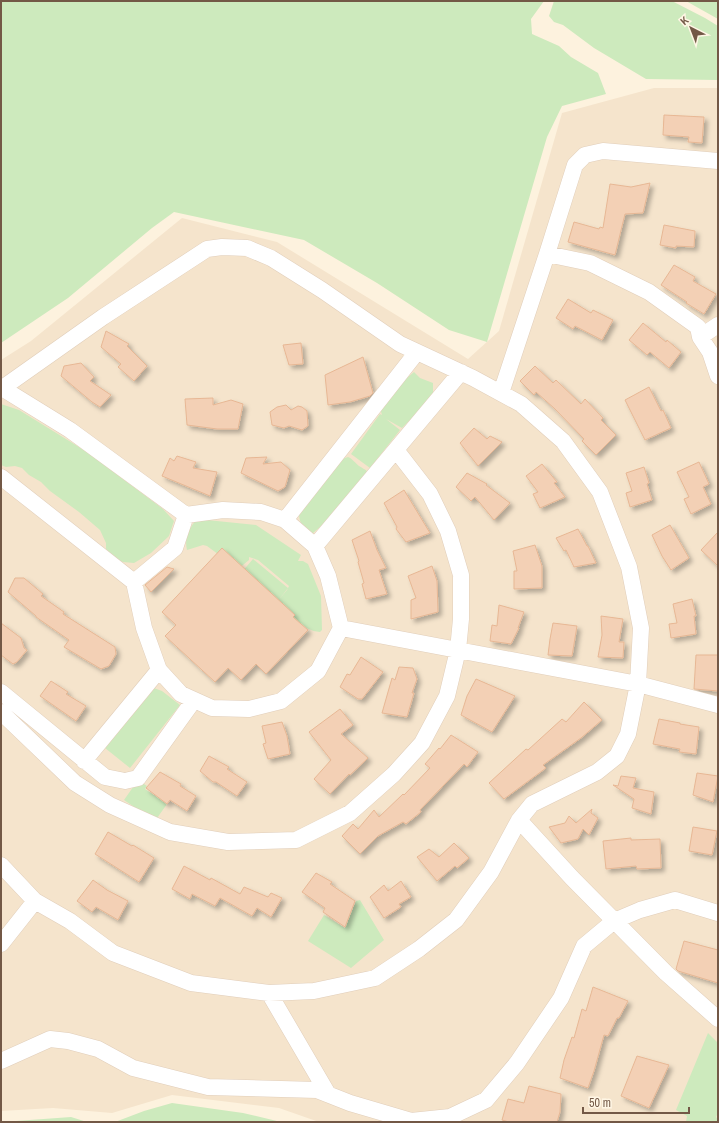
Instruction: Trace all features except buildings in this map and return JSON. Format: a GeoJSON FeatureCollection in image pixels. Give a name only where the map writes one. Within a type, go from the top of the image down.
{"type":"FeatureCollection","features":[{"type":"Feature","properties":{"kind":"street"},"geometry":{"type":"LineString","coordinates":[[501,393],[575,165],[585,155],[603,151],[718,161]]}},
{"type":"Feature","properties":{"kind":"street"},"geometry":{"type":"LineString","coordinates":[[1,477],[134,582],[144,628],[159,670],[181,694],[212,708],[249,709],[281,702],[318,672],[341,628],[328,576],[315,546],[285,520],[261,512],[223,510],[186,515],[70,430],[2,388],[103,317],[207,249],[222,247],[247,248],[271,258],[322,290],[400,344],[461,372],[521,404],[563,441],[600,492],[629,567],[641,628],[638,684],[628,734],[617,756],[597,772],[532,804],[519,820],[491,872],[456,920],[420,949],[375,978],[314,991],[269,993],[191,983],[113,953],[70,921],[35,901],[1,865]]}},
{"type":"Feature","properties":{"kind":"street"},"geometry":{"type":"LineString","coordinates":[[547,254],[590,263],[649,292],[698,327],[700,337],[710,352],[718,376]]}},
{"type":"Feature","properties":{"kind":"street"},"geometry":{"type":"LineString","coordinates":[[700,337],[718,325]]}},
{"type":"Feature","properties":{"kind":"street"},"geometry":{"type":"LineString","coordinates":[[285,520],[418,352]]}},
{"type":"Feature","properties":{"kind":"street"},"geometry":{"type":"LineString","coordinates":[[315,546],[461,372]]}},
{"type":"Feature","properties":{"kind":"street"},"geometry":{"type":"LineString","coordinates":[[1,712],[76,783],[110,805],[170,832],[228,842],[296,840],[350,813],[394,774],[422,743],[447,696],[458,650],[461,619],[461,576],[448,531],[430,494],[396,450]]}},
{"type":"Feature","properties":{"kind":"street"},"geometry":{"type":"LineString","coordinates":[[134,582],[175,548],[186,515]]}},
{"type":"Feature","properties":{"kind":"street"},"geometry":{"type":"LineString","coordinates":[[341,628],[638,684],[718,705]]}},
{"type":"Feature","properties":{"kind":"street"},"geometry":{"type":"LineString","coordinates":[[84,761],[159,670]]}},
{"type":"Feature","properties":{"kind":"street"},"geometry":{"type":"LineString","coordinates":[[1,692],[105,777],[125,781],[138,778],[194,700]]}},
{"type":"Feature","properties":{"kind":"street"},"geometry":{"type":"LineString","coordinates":[[519,820],[614,921],[666,973],[718,1019]]}},
{"type":"Feature","properties":{"kind":"street"},"geometry":{"type":"LineString","coordinates":[[1,1061],[50,1039],[68,1041],[98,1049],[133,1068],[208,1087],[317,1090],[350,1103],[412,1121],[450,1117],[486,1100],[517,1063],[561,998],[584,946],[614,921],[640,910],[676,900],[718,913]]}},
{"type":"Feature","properties":{"kind":"street"},"geometry":{"type":"LineString","coordinates":[[1,944],[35,901]]}},
{"type":"Feature","properties":{"kind":"street"},"geometry":{"type":"LineString","coordinates":[[269,993],[328,1094]]}},
{"type":"Feature","properties":{"kind":"shaded area"},"geometry":{"type":"Polygon","coordinates":[[[654,88],[718,88],[718,1122],[319,1122],[279,1108],[172,1095],[112,1113],[53,1108],[1,1111],[1,360],[31,341],[182,218],[277,242],[468,359],[499,331],[562,113],[654,88]]]}},
{"type":"Feature","properties":{"kind":"green space"},"geometry":{"type":"Polygon","coordinates":[[[1,1],[544,1],[531,19],[532,34],[559,46],[571,57],[598,73],[606,94],[562,106],[547,137],[487,342],[449,330],[377,283],[304,240],[174,212],[152,228],[68,298],[1,343],[1,1]]]}},
{"type":"Feature","properties":{"kind":"green space"},"geometry":{"type":"Polygon","coordinates":[[[554,1],[672,1],[718,26],[718,80],[646,79],[594,48],[563,25],[554,22],[549,16],[554,1]]]}},
{"type":"Feature","properties":{"kind":"green space"},"geometry":{"type":"Polygon","coordinates":[[[686,1],[718,1],[718,19],[686,1]]]}},
{"type":"Feature","properties":{"kind":"green space"},"geometry":{"type":"Polygon","coordinates":[[[414,372],[420,378],[433,383],[433,393],[419,411],[402,428],[386,419],[400,430],[370,468],[351,454],[380,414],[382,415],[380,408],[400,384],[414,372]]]}},
{"type":"Feature","properties":{"kind":"green space"},"geometry":{"type":"Polygon","coordinates":[[[1,404],[19,410],[87,452],[163,509],[174,521],[169,536],[151,553],[134,563],[123,562],[114,558],[106,549],[106,543],[100,530],[79,512],[50,491],[41,482],[29,475],[22,468],[15,466],[6,467],[1,465],[1,404]]]}},
{"type":"Feature","properties":{"kind":"green space"},"geometry":{"type":"Polygon","coordinates":[[[348,457],[368,472],[330,518],[312,534],[303,526],[299,515],[342,459],[348,457]]]}},
{"type":"Feature","properties":{"kind":"green space"},"geometry":{"type":"Polygon","coordinates":[[[197,519],[256,525],[301,555],[298,561],[303,561],[308,564],[321,596],[322,630],[320,632],[314,631],[302,625],[276,603],[289,586],[258,560],[249,557],[249,560],[238,569],[207,546],[203,545],[187,550],[186,541],[188,533],[197,519]]]}},
{"type":"Feature","properties":{"kind":"green space"},"geometry":{"type":"Polygon","coordinates":[[[253,559],[288,588],[277,602],[241,573],[253,559]]]}},
{"type":"Feature","properties":{"kind":"green space"},"geometry":{"type":"Polygon","coordinates":[[[151,687],[162,691],[180,705],[130,768],[100,744],[151,687]]]}},
{"type":"Feature","properties":{"kind":"green space"},"geometry":{"type":"Polygon","coordinates":[[[138,780],[147,786],[145,789],[167,804],[155,821],[124,800],[138,780]]]}},
{"type":"Feature","properties":{"kind":"green space"},"geometry":{"type":"Polygon","coordinates":[[[360,900],[384,940],[351,968],[308,941],[324,915],[345,928],[356,901],[360,900]]]}},
{"type":"Feature","properties":{"kind":"green space"},"geometry":{"type":"Polygon","coordinates":[[[708,1033],[718,1043],[718,1113],[716,1117],[718,1122],[686,1122],[687,1116],[676,1110],[708,1033]]]}},
{"type":"Feature","properties":{"kind":"green space"},"geometry":{"type":"Polygon","coordinates":[[[172,1103],[243,1113],[281,1122],[115,1122],[144,1111],[172,1103]]]}},
{"type":"Feature","properties":{"kind":"green space"},"geometry":{"type":"Polygon","coordinates":[[[71,1117],[87,1122],[2,1122],[71,1117]]]}}]}
